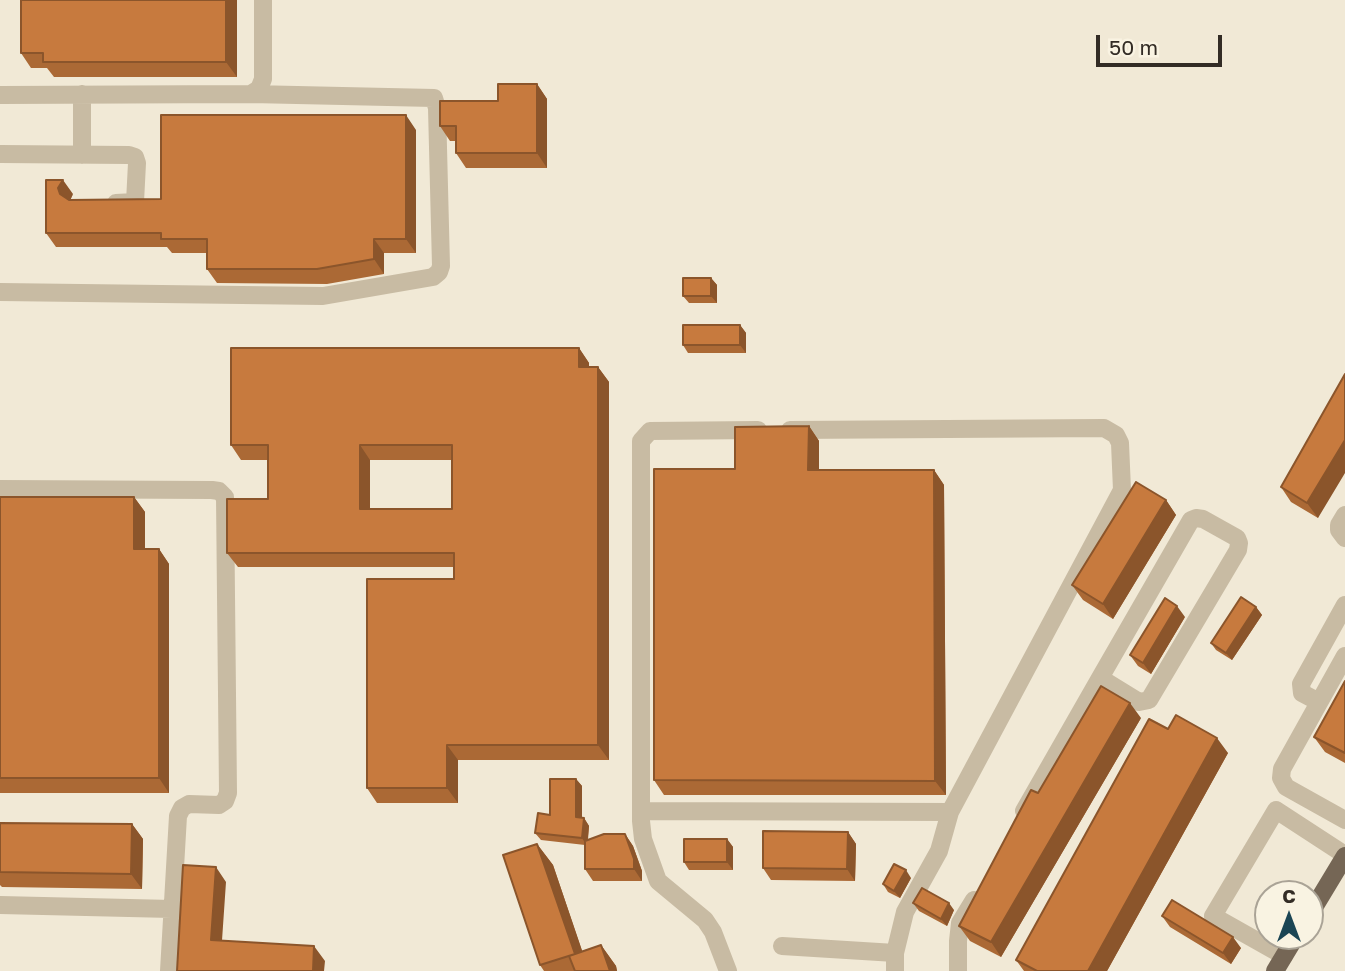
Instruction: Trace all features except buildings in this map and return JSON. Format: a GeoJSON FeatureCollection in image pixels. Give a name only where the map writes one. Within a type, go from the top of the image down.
{"type":"FeatureCollection","features":[{"type":"Feature","properties":{"kind":"main road"},"geometry":{"type":"LineString","coordinates":[[1324,890],[1345,855]]}},
{"type":"Feature","properties":{"kind":"lane"},"geometry":{"type":"LineString","coordinates":[[251,94],[259,89],[263,79],[262,0]]}},
{"type":"Feature","properties":{"kind":"lane"},"geometry":{"type":"LineString","coordinates":[[0,94],[251,94],[434,98],[437,108],[441,266],[433,277],[323,296],[0,292]]}},
{"type":"Feature","properties":{"kind":"lane"},"geometry":{"type":"LineString","coordinates":[[82,94],[82,155]]}},
{"type":"Feature","properties":{"kind":"lane"},"geometry":{"type":"LineString","coordinates":[[0,154],[135,157],[135,202],[92,203]]}},
{"type":"Feature","properties":{"kind":"lane"},"geometry":{"type":"LineString","coordinates":[[728,971],[713,932],[705,920],[658,881],[643,839],[641,441],[650,431],[1110,430],[1120,443],[1122,490],[950,812],[939,851],[905,912],[895,962],[782,946]]}},
{"type":"Feature","properties":{"kind":"lane"},"geometry":{"type":"LineString","coordinates":[[0,489],[212,490],[219,491],[225,497],[228,793],[225,801],[219,805],[189,804],[182,808],[178,816],[169,971]]}},
{"type":"Feature","properties":{"kind":"lane"},"geometry":{"type":"LineString","coordinates":[[1345,514],[1339,525],[1345,538]]}},
{"type":"Feature","properties":{"kind":"lane"},"geometry":{"type":"LineString","coordinates":[[1014,830],[1100,678],[1191,520],[1203,519],[1237,538],[1237,550],[1149,700],[1139,702],[1100,678]]}},
{"type":"Feature","properties":{"kind":"lane"},"geometry":{"type":"LineString","coordinates":[[1320,702],[1302,693],[1301,684],[1345,605]]}},
{"type":"Feature","properties":{"kind":"lane"},"geometry":{"type":"LineString","coordinates":[[1345,656],[1282,769],[1281,778],[1286,787],[1345,820]]}},
{"type":"Feature","properties":{"kind":"lane"},"geometry":{"type":"LineString","coordinates":[[1279,964],[1213,916],[1276,810],[1345,855]]}},
{"type":"Feature","properties":{"kind":"lane"},"geometry":{"type":"LineString","coordinates":[[641,811],[950,812]]}},
{"type":"Feature","properties":{"kind":"lane"},"geometry":{"type":"LineString","coordinates":[[958,971],[960,923],[981,888]]}},
{"type":"Feature","properties":{"kind":"lane"},"geometry":{"type":"LineString","coordinates":[[0,906],[172,909]]}}]}
